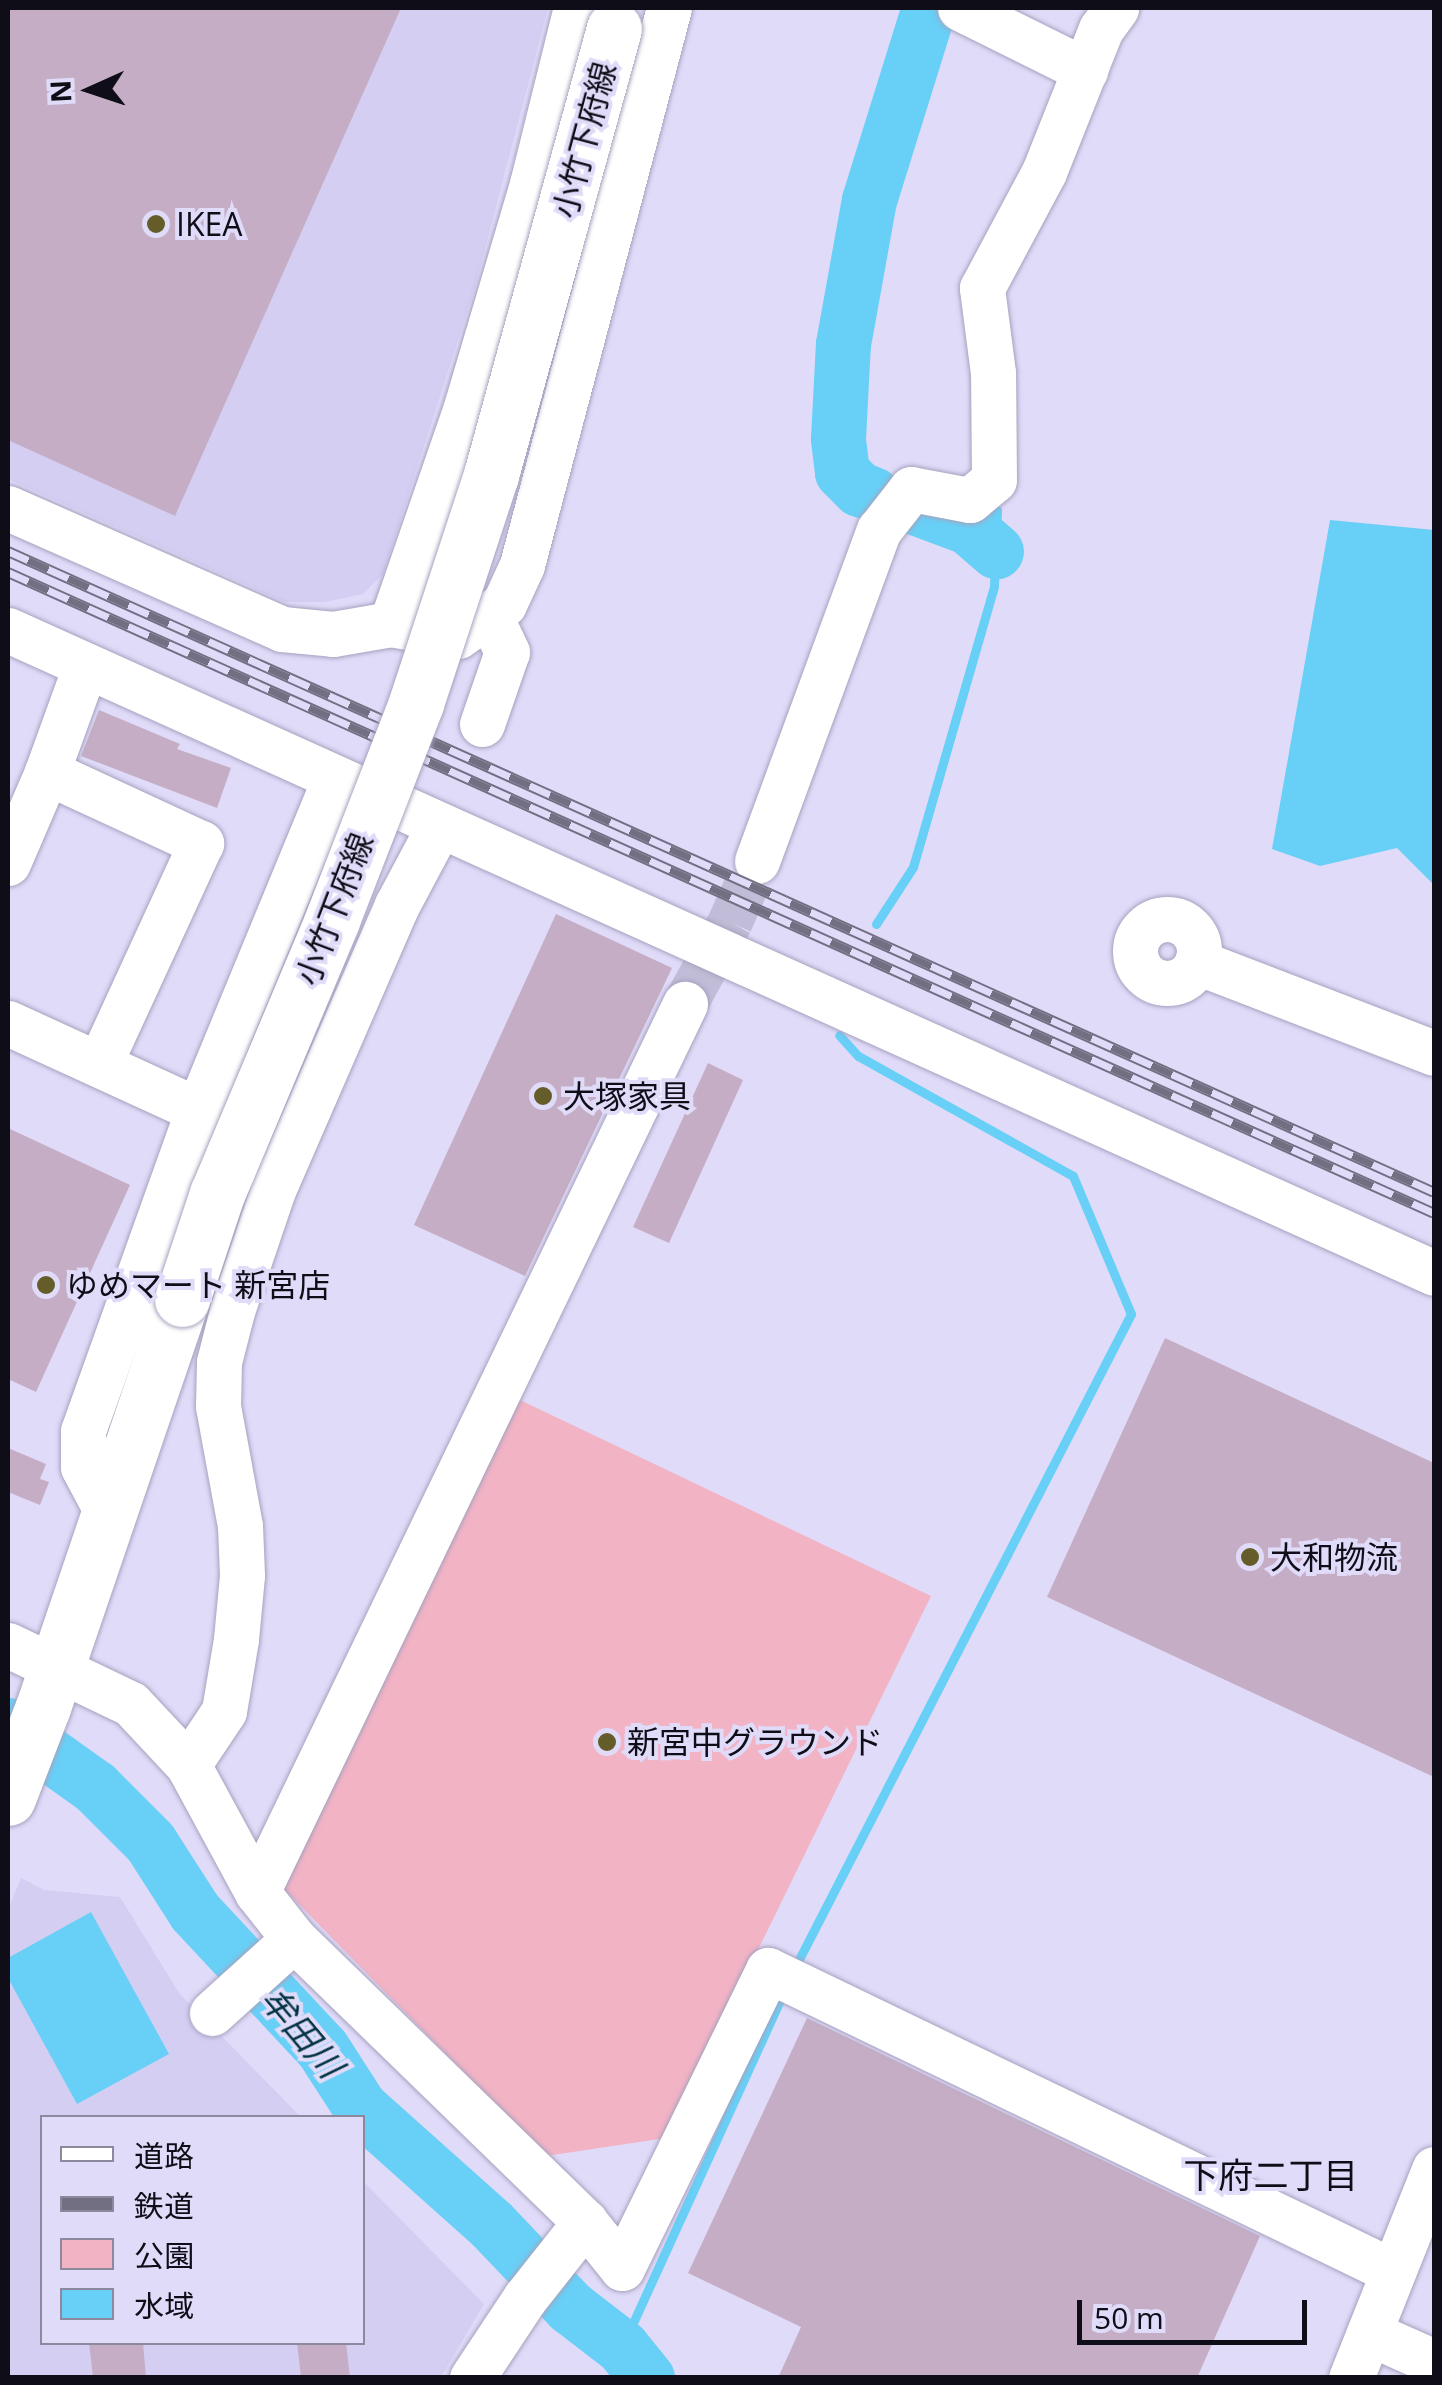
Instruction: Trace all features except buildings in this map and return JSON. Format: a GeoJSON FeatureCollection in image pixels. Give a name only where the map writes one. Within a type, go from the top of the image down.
{"type":"FeatureCollection","features":[{"type":"Feature","properties":{"kind":"main road","name":"小竹下府線"},"geometry":{"type":"LineString","coordinates":[[11,1786],[50,1687],[217,1194],[332,920],[416,703],[491,475],[604,15]]}},
{"type":"Feature","properties":{"kind":"street"},"geometry":{"type":"LineString","coordinates":[[8,508],[282,629],[333,634],[391,624],[458,636],[504,604],[522,565],[670,8]]}},
{"type":"Feature","properties":{"kind":"street"},"geometry":{"type":"LineString","coordinates":[[960,8],[1085,70]]}},
{"type":"Feature","properties":{"kind":"street"},"geometry":{"type":"LineString","coordinates":[[757,861],[879,530],[911,490],[970,500],[994,480],[993,374],[982,288],[1044,172],[1085,70],[1116,8]]}},
{"type":"Feature","properties":{"kind":"street"},"geometry":{"type":"LineString","coordinates":[[391,624],[466,407],[532,184],[604,15]]}},
{"type":"Feature","properties":{"kind":"street"},"geometry":{"type":"LineString","coordinates":[[482,724],[507,652],[489,614]]}},
{"type":"Feature","properties":{"kind":"street"},"geometry":{"type":"LineString","coordinates":[[8,630],[438,828],[1434,1274]]}},
{"type":"Feature","properties":{"kind":"street"},"geometry":{"type":"LineString","coordinates":[[8,863],[48,772],[85,667]]}},
{"type":"Feature","properties":{"kind":"street"},"geometry":{"type":"LineString","coordinates":[[48,772],[201,843],[100,1063]]}},
{"type":"Feature","properties":{"kind":"street"},"geometry":{"type":"LineString","coordinates":[[108,1514],[83,1466],[84,1431],[198,1110],[335,778]]}},
{"type":"Feature","properties":{"kind":"street"},"geometry":{"type":"LineString","coordinates":[[188,1765],[224,1710],[236,1639],[242,1575],[240,1526],[218,1406],[219,1362],[232,1311],[273,1190],[397,905],[438,828]]}},
{"type":"Feature","properties":{"kind":"street"},"geometry":{"type":"LineString","coordinates":[[1197,962],[1434,1053]]}},
{"type":"Feature","properties":{"kind":"street"},"geometry":{"type":"LineString","coordinates":[[257,1892],[685,1004]]}},
{"type":"Feature","properties":{"kind":"street"},"geometry":{"type":"LineString","coordinates":[[8,1023],[198,1110]]}},
{"type":"Feature","properties":{"kind":"street"},"geometry":{"type":"LineString","coordinates":[[8,1644],[50,1687],[131,1704],[188,1765],[257,1892],[294,1939],[622,2268],[768,1970],[1390,2270]]}},
{"type":"Feature","properties":{"kind":"street"},"geometry":{"type":"LineString","coordinates":[[212,2013],[294,1939]]}},
{"type":"Feature","properties":{"kind":"street"},"geometry":{"type":"LineString","coordinates":[[1351,2378],[1390,2270],[1434,2169]]}},
{"type":"Feature","properties":{"kind":"street"},"geometry":{"type":"LineString","coordinates":[[472,2378],[525,2298],[579,2229]]}},
{"type":"Feature","properties":{"kind":"street"},"geometry":{"type":"LineString","coordinates":[[1369,2333],[1434,2362]]}},
{"type":"Feature","properties":{"kind":"shaded area","name":"IKEA"},"geometry":{"type":"Polygon","coordinates":[[[8,8],[548,8],[475,287],[383,574],[363,594],[325,602],[285,602],[8,479],[8,8]]]}},
{"type":"Feature","properties":{"kind":"shaded area"},"geometry":{"type":"Polygon","coordinates":[[[21,1878],[44,1890],[120,1897],[179,1993],[299,2115],[40,2115],[40,2345],[365,2345],[365,2183],[484,2304],[441,2377],[8,2378],[8,1910],[21,1878]]]}},
{"type":"Feature","properties":{"kind":"green space","name":"新宮中グラウンド"},"geometry":{"type":"Polygon","coordinates":[[[520,1400],[931,1596],[666,2138],[546,2156],[282,1887],[520,1400]]]}},
{"type":"Feature","properties":{"kind":"water"},"geometry":{"type":"Polygon","coordinates":[[[1330,520],[1434,530],[1434,885],[1397,848],[1320,866],[1272,849],[1330,520]]]}},
{"type":"Feature","properties":{"kind":"water"},"geometry":{"type":"Polygon","coordinates":[[[91,1912],[169,2054],[77,2104],[8,1978],[8,1958],[91,1912]]]}},
{"type":"Feature","properties":{"kind":"waterway"},"geometry":{"type":"LineString","coordinates":[[873,494],[859,489],[842,472],[838,438],[843,344],[869,200],[925,20]]}},
{"type":"Feature","properties":{"kind":"waterway"},"geometry":{"type":"LineString","coordinates":[[914,507],[968,527],[996,551]]}},
{"type":"Feature","properties":{"kind":"waterway"},"geometry":{"type":"LineString","coordinates":[[876,924],[913,867],[994,586],[997,510]]}},
{"type":"Feature","properties":{"kind":"waterway"},"geometry":{"type":"LineString","coordinates":[[793,1971],[1131,1314],[1073,1176],[858,1056],[839,1035]]}},
{"type":"Feature","properties":{"kind":"waterway","name":"牟田川"},"geometry":{"type":"LineString","coordinates":[[8,1725],[95,1787],[150,1842],[195,1912],[322,2048],[360,2107],[491,2224],[570,2307],[622,2347],[647,2378]]}},
{"type":"Feature","properties":{"kind":"waterway"},"geometry":{"type":"LineString","coordinates":[[622,2347],[783,1994]]}},
{"type":"Feature","properties":{"kind":"tunnel"},"geometry":{"type":"LineString","coordinates":[[685,1004],[730,922],[757,861]]}},
{"type":"Feature","properties":{"kind":"railway"},"geometry":{"type":"LineString","coordinates":[[8,551],[1434,1192]]}},
{"type":"Feature","properties":{"kind":"railway"},"geometry":{"type":"LineString","coordinates":[[8,572],[1434,1213]]}},
{"type":"Feature","properties":{"kind":"place","name":"IKEA"},"geometry":{"type":"Point","coordinates":[156,224]}},
{"type":"Feature","properties":{"kind":"place","name":"大塚家具"},"geometry":{"type":"Point","coordinates":[543,1096]}},
{"type":"Feature","properties":{"kind":"place","name":"ゆめマート 新宮店"},"geometry":{"type":"Point","coordinates":[46,1285]}},
{"type":"Feature","properties":{"kind":"place","name":"大和物流"},"geometry":{"type":"Point","coordinates":[1250,1557]}},
{"type":"Feature","properties":{"kind":"place","name":"新宮中グラウンド"},"geometry":{"type":"Point","coordinates":[607,1742]}},
{"type":"Feature","properties":{"kind":"district","name":"下府二丁目"},"geometry":{"type":"Point","coordinates":[1271,2175]}}]}
